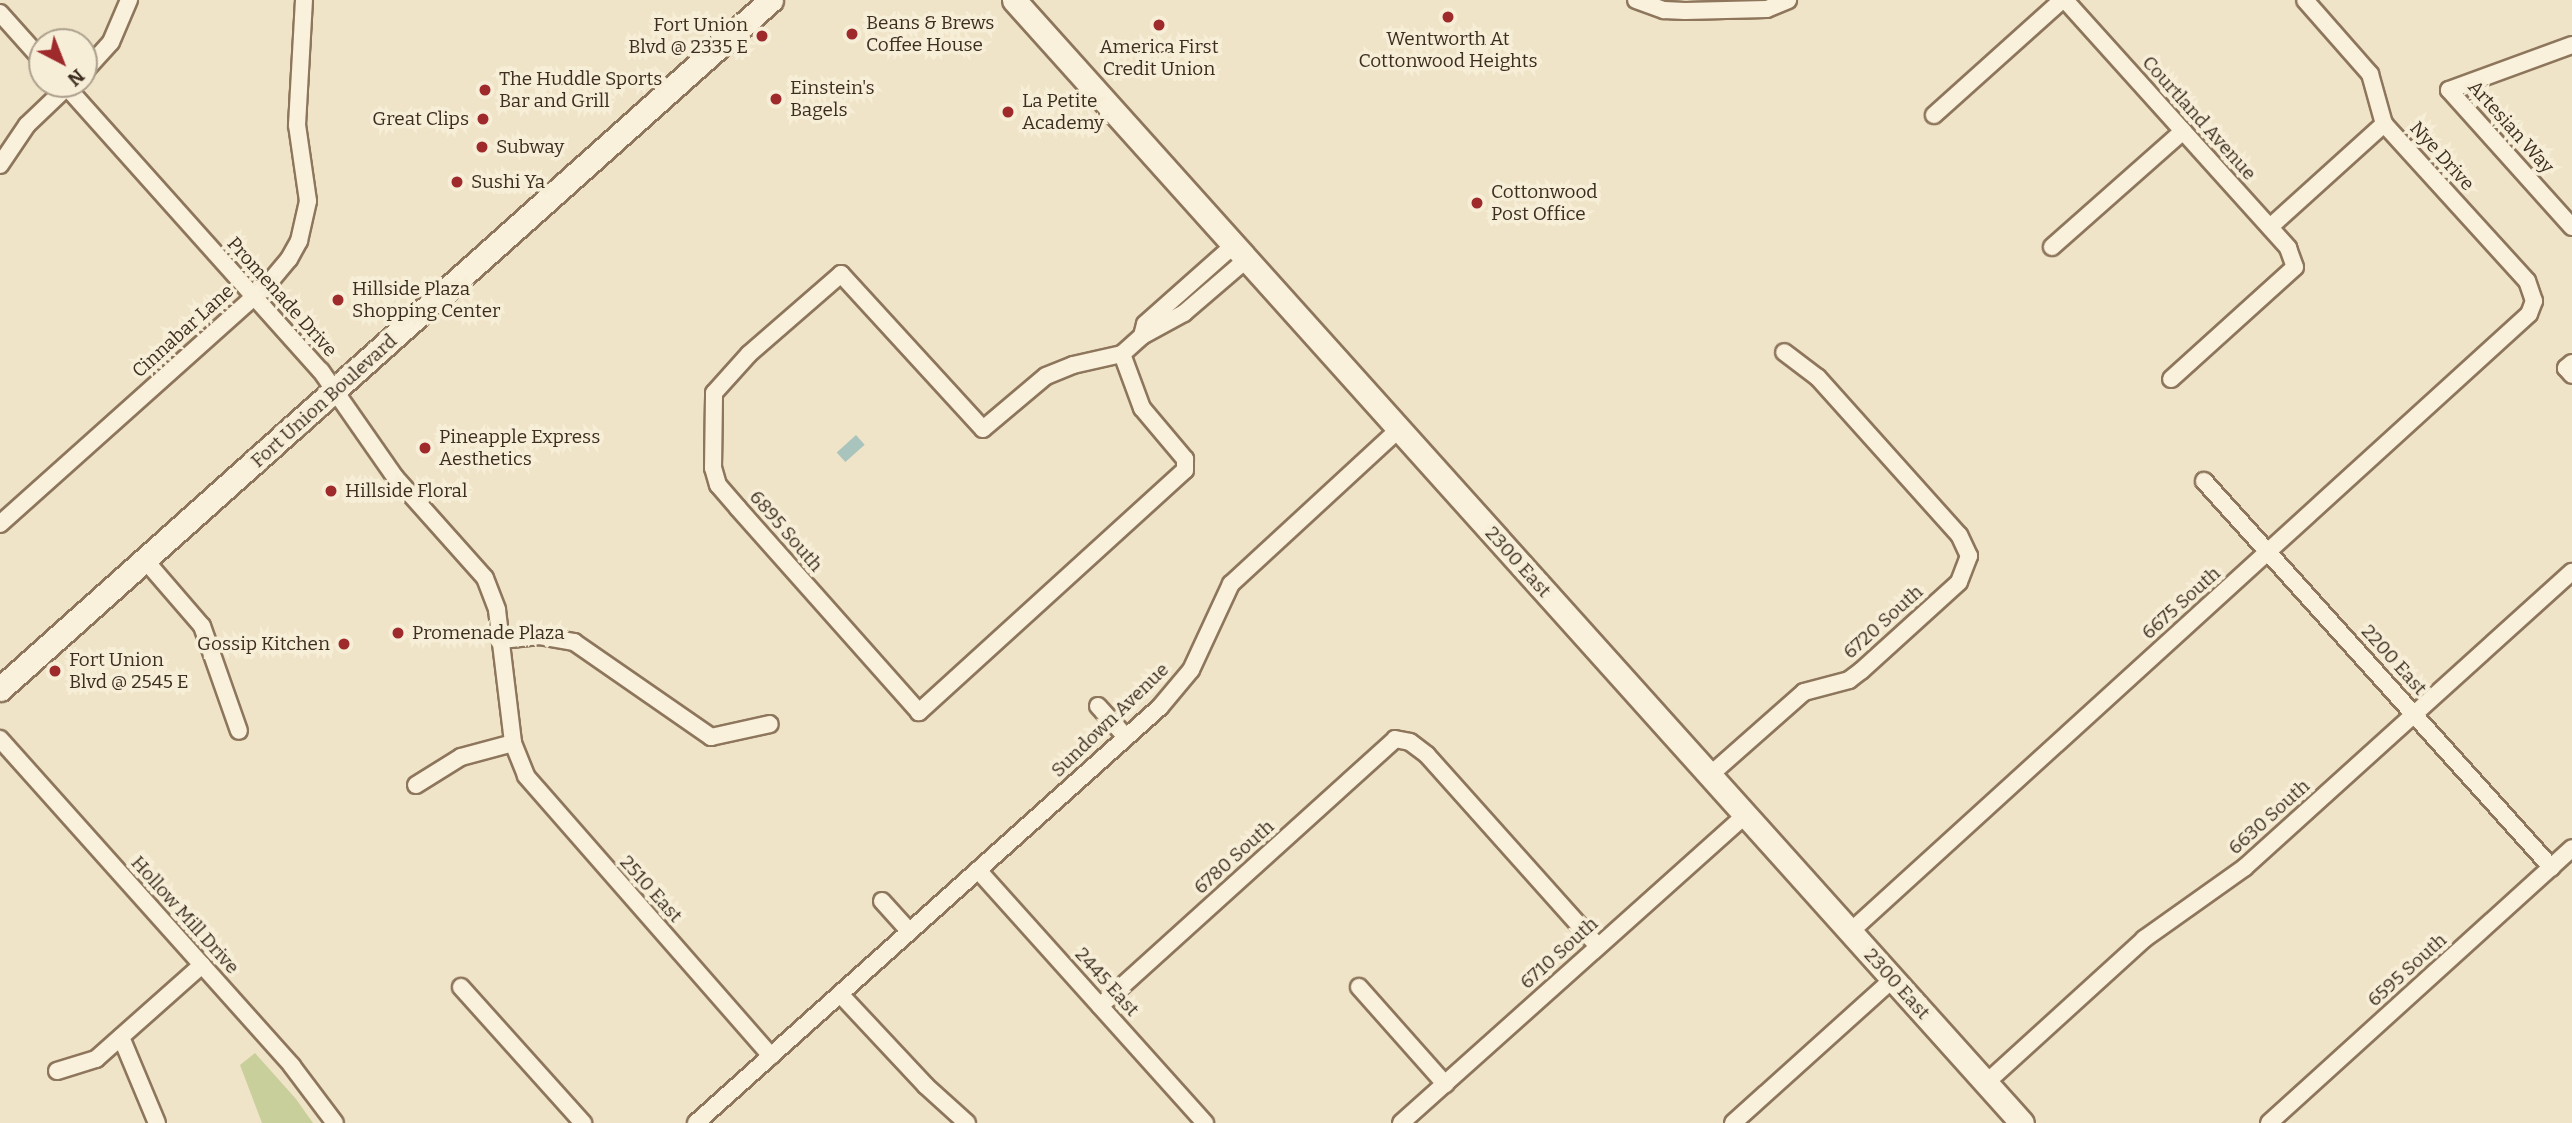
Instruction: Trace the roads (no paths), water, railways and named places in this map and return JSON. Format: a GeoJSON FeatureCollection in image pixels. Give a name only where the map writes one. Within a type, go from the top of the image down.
{"type":"FeatureCollection","features":[{"type":"Feature","properties":{"kind":"street"},"geometry":{"type":"LineString","coordinates":[[98,56],[111,42],[130,0]]}},
{"type":"Feature","properties":{"kind":"street","name":"Cinnabar Lane"},"geometry":{"type":"LineString","coordinates":[[1,521],[254,296],[289,259],[306,217],[307,186],[297,125],[304,0]]}},
{"type":"Feature","properties":{"kind":"street","name":"Fort Union Boulevard"},"geometry":{"type":"LineString","coordinates":[[0,690],[771,0]]}},
{"type":"Feature","properties":{"kind":"street","name":"2300 East"},"geometry":{"type":"LineString","coordinates":[[1014,0],[2022,1123]]}},
{"type":"Feature","properties":{"kind":"street"},"geometry":{"type":"LineString","coordinates":[[1636,0],[1685,11],[1766,9],[1788,0]]}},
{"type":"Feature","properties":{"kind":"street"},"geometry":{"type":"LineString","coordinates":[[1934,115],[2064,0]]}},
{"type":"Feature","properties":{"kind":"street","name":"Courtland Avenue"},"geometry":{"type":"LineString","coordinates":[[2064,0],[2270,227],[2288,248],[2295,267],[2171,379]]}},
{"type":"Feature","properties":{"kind":"street","name":"Nye Drive"},"geometry":{"type":"LineString","coordinates":[[2305,0],[2370,74],[2384,124],[2526,281],[2534,301]]}},
{"type":"Feature","properties":{"kind":"street"},"geometry":{"type":"LineString","coordinates":[[0,13],[28,44]]}},
{"type":"Feature","properties":{"kind":"street","name":"Artesian Way"},"geometry":{"type":"LineString","coordinates":[[2572,45],[2449,90],[2572,227]]}},
{"type":"Feature","properties":{"kind":"street"},"geometry":{"type":"LineString","coordinates":[[0,165],[27,125],[54,98]]}},
{"type":"Feature","properties":{"kind":"street","name":"Promenade Drive"},"geometry":{"type":"LineString","coordinates":[[79,98],[337,390],[395,477],[485,578],[497,610],[513,743]]}},
{"type":"Feature","properties":{"kind":"street"},"geometry":{"type":"LineString","coordinates":[[2270,227],[2384,124]]}},
{"type":"Feature","properties":{"kind":"street"},"geometry":{"type":"LineString","coordinates":[[2052,247],[2183,131]]}},
{"type":"Feature","properties":{"kind":"street","name":"6895 South"},"geometry":{"type":"LineString","coordinates":[[1122,354],[1142,408],[1185,459],[1185,470],[919,712],[718,485],[713,468],[714,393],[749,354],[841,274],[983,429],[1046,376],[1073,365],[1122,354],[1142,336],[1145,324],[1240,252]]}},
{"type":"Feature","properties":{"kind":"street","name":"6675 South"},"geometry":{"type":"LineString","coordinates":[[1850,932],[2521,325],[2534,301]]}},
{"type":"Feature","properties":{"kind":"street","name":"6720 South"},"geometry":{"type":"LineString","coordinates":[[1710,775],[1794,699],[1849,680],[1861,671],[1959,583],[1969,556],[1959,535],[1826,387],[1784,352]]}},
{"type":"Feature","properties":{"kind":"street","name":"Sundown Avenue"},"geometry":{"type":"LineString","coordinates":[[696,1123],[1126,737],[1191,670],[1231,584],[1399,429]]}},
{"type":"Feature","properties":{"kind":"street","name":"2200 East"},"geometry":{"type":"LineString","coordinates":[[2204,481],[2552,868]]}},
{"type":"Feature","properties":{"kind":"street"},"geometry":{"type":"LineString","coordinates":[[145,561],[202,626],[239,731]]}},
{"type":"Feature","properties":{"kind":"street","name":"6630 South"},"geometry":{"type":"LineString","coordinates":[[1986,1083],[2144,939],[2229,881],[2572,572]]}},
{"type":"Feature","properties":{"kind":"street"},"geometry":{"type":"LineString","coordinates":[[501,640],[540,636],[574,642],[711,737],[770,724]]}},
{"type":"Feature","properties":{"kind":"street"},"geometry":{"type":"LineString","coordinates":[[1098,706],[1126,737]]}},
{"type":"Feature","properties":{"kind":"street","name":"6780 South"},"geometry":{"type":"LineString","coordinates":[[1100,1006],[1395,738],[1410,742],[1427,755],[1598,946]]}},
{"type":"Feature","properties":{"kind":"street","name":"Hollow Mill Drive"},"geometry":{"type":"LineString","coordinates":[[0,739],[314,1092],[335,1123]]}},
{"type":"Feature","properties":{"kind":"street"},"geometry":{"type":"LineString","coordinates":[[416,785],[461,757],[513,743]]}},
{"type":"Feature","properties":{"kind":"street","name":"2510 East"},"geometry":{"type":"LineString","coordinates":[[513,743],[517,760],[537,792],[771,1056]]}},
{"type":"Feature","properties":{"kind":"street","name":"6710 South"},"geometry":{"type":"LineString","coordinates":[[1401,1123],[1745,815]]}},
{"type":"Feature","properties":{"kind":"street","name":"6595 South"},"geometry":{"type":"LineString","coordinates":[[2269,1123],[2572,848]]}},
{"type":"Feature","properties":{"kind":"street","name":"2445 East"},"geometry":{"type":"LineString","coordinates":[[978,870],[1205,1123]]}},
{"type":"Feature","properties":{"kind":"street"},"geometry":{"type":"LineString","coordinates":[[882,901],[909,931]]}},
{"type":"Feature","properties":{"kind":"street"},"geometry":{"type":"LineString","coordinates":[[57,1071],[96,1059],[202,965]]}},
{"type":"Feature","properties":{"kind":"street"},"geometry":{"type":"LineString","coordinates":[[1733,1123],[1893,979]]}},
{"type":"Feature","properties":{"kind":"street"},"geometry":{"type":"LineString","coordinates":[[461,987],[583,1123]]}},
{"type":"Feature","properties":{"kind":"street"},"geometry":{"type":"LineString","coordinates":[[1359,987],[1445,1084]]}},
{"type":"Feature","properties":{"kind":"street"},"geometry":{"type":"LineString","coordinates":[[840,993],[926,1086],[967,1123]]}},
{"type":"Feature","properties":{"kind":"street"},"geometry":{"type":"LineString","coordinates":[[121,1037],[157,1123]]}},
{"type":"Feature","properties":{"kind":"water"},"geometry":{"type":"Polygon","coordinates":[[[856,435],[865,445],[845,462],[837,452],[856,435]]]}},
{"type":"Feature","properties":{"kind":"place","name":"Wentworth At Cottonwood Heights"},"geometry":{"type":"Point","coordinates":[1448,17]}},
{"type":"Feature","properties":{"kind":"place","name":"America First Credit Union"},"geometry":{"type":"Point","coordinates":[1159,25]}},
{"type":"Feature","properties":{"kind":"place","name":"Beans & Brews Coffee House"},"geometry":{"type":"Point","coordinates":[852,34]}},
{"type":"Feature","properties":{"kind":"place","name":"Fort Union Blvd @ 2335 E"},"geometry":{"type":"Point","coordinates":[762,36]}},
{"type":"Feature","properties":{"kind":"place","name":"The Huddle Sports Bar and Grill"},"geometry":{"type":"Point","coordinates":[485,90]}},
{"type":"Feature","properties":{"kind":"place","name":"Einstein's Bagels"},"geometry":{"type":"Point","coordinates":[776,99]}},
{"type":"Feature","properties":{"kind":"place","name":"La Petite Academy"},"geometry":{"type":"Point","coordinates":[1008,112]}},
{"type":"Feature","properties":{"kind":"place","name":"Great Clips"},"geometry":{"type":"Point","coordinates":[483,119]}},
{"type":"Feature","properties":{"kind":"place","name":"Subway"},"geometry":{"type":"Point","coordinates":[482,147]}},
{"type":"Feature","properties":{"kind":"place","name":"Sushi Ya"},"geometry":{"type":"Point","coordinates":[457,182]}},
{"type":"Feature","properties":{"kind":"place","name":"Cottonwood Post Office"},"geometry":{"type":"Point","coordinates":[1477,203]}},
{"type":"Feature","properties":{"kind":"place","name":"Hillside Plaza Shopping Center"},"geometry":{"type":"Point","coordinates":[338,300]}},
{"type":"Feature","properties":{"kind":"place","name":"Pineapple Express Aesthetics"},"geometry":{"type":"Point","coordinates":[425,448]}},
{"type":"Feature","properties":{"kind":"place","name":"Hillside Floral"},"geometry":{"type":"Point","coordinates":[331,491]}},
{"type":"Feature","properties":{"kind":"place","name":"Promenade Plaza"},"geometry":{"type":"Point","coordinates":[398,633]}},
{"type":"Feature","properties":{"kind":"place","name":"Gossip Kitchen"},"geometry":{"type":"Point","coordinates":[344,644]}},
{"type":"Feature","properties":{"kind":"place","name":"Fort Union Blvd @ 2545 E"},"geometry":{"type":"Point","coordinates":[55,671]}}]}
